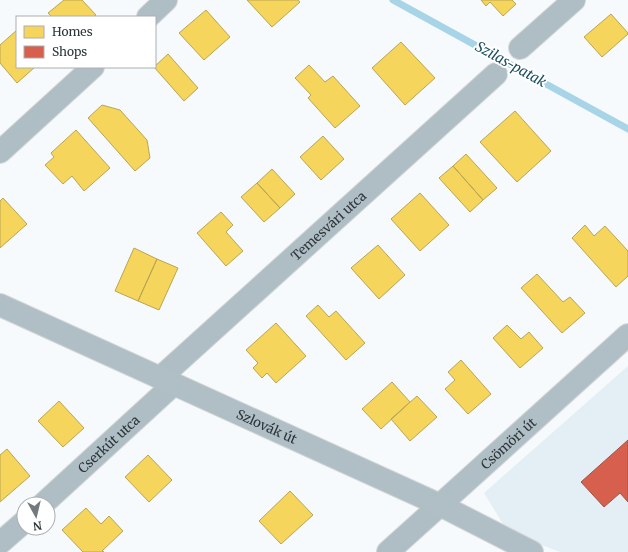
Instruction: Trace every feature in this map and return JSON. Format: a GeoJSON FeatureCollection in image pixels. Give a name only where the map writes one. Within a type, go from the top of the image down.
{"type":"FeatureCollection","features":[{"type":"Feature","properties":{"kind":"main road","name":"Szlovák út"},"geometry":{"type":"LineString","coordinates":[[0,305],[440,505],[532,552]]}},
{"type":"Feature","properties":{"kind":"main road","name":"Csömöri út"},"geometry":{"type":"LineString","coordinates":[[440,505],[628,335]]}},
{"type":"Feature","properties":{"kind":"street"},"geometry":{"type":"LineString","coordinates":[[149,16],[166,0]]}},
{"type":"Feature","properties":{"kind":"street"},"geometry":{"type":"LineString","coordinates":[[520,48],[574,0]]}},
{"type":"Feature","properties":{"kind":"street"},"geometry":{"type":"LineString","coordinates":[[0,152],[92,68]]}},
{"type":"Feature","properties":{"kind":"street","name":"Temesvári utca"},"geometry":{"type":"LineString","coordinates":[[167,381],[496,74]]}},
{"type":"Feature","properties":{"kind":"street","name":"Cserkút utca"},"geometry":{"type":"LineString","coordinates":[[51,496],[167,381]]}},
{"type":"Feature","properties":{"kind":"street","name":"Csömöri út"},"geometry":{"type":"LineString","coordinates":[[388,552],[440,505]]}},
{"type":"Feature","properties":{"kind":"street"},"geometry":{"type":"LineString","coordinates":[[0,544],[16,529]]}},
{"type":"Feature","properties":{"kind":"shaded area"},"geometry":{"type":"Polygon","coordinates":[[[628,366],[628,552],[560,552],[508,532],[484,493],[628,366]]]}},
{"type":"Feature","properties":{"kind":"building: Homes"},"geometry":{"type":"Polygon","coordinates":[[[64,0],[82,0],[96,15],[51,16],[48,13],[64,0]]]}},
{"type":"Feature","properties":{"kind":"building: Homes"},"geometry":{"type":"Polygon","coordinates":[[[247,0],[298,0],[300,2],[272,27],[247,0]]]}},
{"type":"Feature","properties":{"kind":"building: Homes"},"geometry":{"type":"Polygon","coordinates":[[[481,0],[512,0],[516,4],[503,16],[490,2],[486,6],[481,0]]]}},
{"type":"Feature","properties":{"kind":"building: Homes"},"geometry":{"type":"Polygon","coordinates":[[[206,10],[230,37],[204,60],[179,33],[206,10]]]}},
{"type":"Feature","properties":{"kind":"building: Homes"},"geometry":{"type":"Polygon","coordinates":[[[611,14],[628,34],[602,57],[584,37],[611,14]]]}},
{"type":"Feature","properties":{"kind":"building: Homes"},"geometry":{"type":"Polygon","coordinates":[[[16,31],[16,68],[34,68],[17,83],[0,63],[0,45],[16,31]]]}},
{"type":"Feature","properties":{"kind":"building: Homes"},"geometry":{"type":"Polygon","coordinates":[[[401,42],[435,78],[405,105],[372,68],[401,42]]]}},
{"type":"Feature","properties":{"kind":"building: Homes"},"geometry":{"type":"Polygon","coordinates":[[[168,54],[198,88],[184,101],[155,68],[168,54]]]}},
{"type":"Feature","properties":{"kind":"building: Homes"},"geometry":{"type":"Polygon","coordinates":[[[309,65],[325,82],[333,76],[360,106],[335,128],[308,98],[311,95],[295,78],[309,65]]]}},
{"type":"Feature","properties":{"kind":"building: Homes"},"geometry":{"type":"Polygon","coordinates":[[[102,105],[120,110],[147,140],[150,158],[135,171],[88,118],[102,105]]]}},
{"type":"Feature","properties":{"kind":"building: Homes"},"geometry":{"type":"Polygon","coordinates":[[[515,111],[551,151],[517,182],[480,142],[515,111]]]}},
{"type":"Feature","properties":{"kind":"building: Homes"},"geometry":{"type":"Polygon","coordinates":[[[76,130],[110,168],[84,191],[72,176],[63,184],[45,165],[54,157],[51,153],[76,130]]]}},
{"type":"Feature","properties":{"kind":"building: Homes"},"geometry":{"type":"Polygon","coordinates":[[[323,136],[344,159],[321,180],[300,157],[323,136]]]}},
{"type":"Feature","properties":{"kind":"building: Homes"},"geometry":{"type":"Polygon","coordinates":[[[466,154],[497,188],[483,200],[453,166],[466,154]]]}},
{"type":"Feature","properties":{"kind":"building: Homes"},"geometry":{"type":"Polygon","coordinates":[[[453,166],[483,200],[470,212],[439,178],[453,166]]]}},
{"type":"Feature","properties":{"kind":"building: Homes"},"geometry":{"type":"Polygon","coordinates":[[[272,169],[295,194],[280,208],[257,183],[272,169]]]}},
{"type":"Feature","properties":{"kind":"building: Homes"},"geometry":{"type":"Polygon","coordinates":[[[257,183],[280,208],[264,222],[241,197],[257,183]]]}},
{"type":"Feature","properties":{"kind":"building: Homes"},"geometry":{"type":"Polygon","coordinates":[[[420,193],[449,225],[420,251],[391,219],[420,193]]]}},
{"type":"Feature","properties":{"kind":"building: Homes"},"geometry":{"type":"Polygon","coordinates":[[[3,198],[27,224],[0,248],[0,201],[3,198]]]}},
{"type":"Feature","properties":{"kind":"building: Homes"},"geometry":{"type":"Polygon","coordinates":[[[221,212],[233,225],[226,232],[243,251],[226,266],[197,233],[221,212]]]}},
{"type":"Feature","properties":{"kind":"building: Homes"},"geometry":{"type":"Polygon","coordinates":[[[585,225],[594,236],[605,226],[628,251],[628,276],[616,287],[572,238],[585,225]]]}},
{"type":"Feature","properties":{"kind":"building: Homes"},"geometry":{"type":"Polygon","coordinates":[[[378,245],[405,275],[379,299],[351,268],[378,245]]]}},
{"type":"Feature","properties":{"kind":"building: Homes"},"geometry":{"type":"Polygon","coordinates":[[[134,248],[157,259],[138,301],[115,291],[134,248]]]}},
{"type":"Feature","properties":{"kind":"building: Homes"},"geometry":{"type":"Polygon","coordinates":[[[157,259],[178,268],[159,310],[138,301],[157,259]]]}},
{"type":"Feature","properties":{"kind":"building: Homes"},"geometry":{"type":"Polygon","coordinates":[[[537,274],[563,302],[570,297],[585,313],[562,333],[521,288],[537,274]]]}},
{"type":"Feature","properties":{"kind":"building: Homes"},"geometry":{"type":"Polygon","coordinates":[[[318,305],[329,317],[336,311],[365,343],[346,360],[306,316],[318,305]]]}},
{"type":"Feature","properties":{"kind":"building: Homes"},"geometry":{"type":"Polygon","coordinates":[[[276,323],[306,356],[276,383],[267,373],[262,378],[253,368],[258,363],[246,350],[276,323]]]}},
{"type":"Feature","properties":{"kind":"building: Homes"},"geometry":{"type":"Polygon","coordinates":[[[507,325],[521,339],[529,332],[543,348],[520,368],[493,338],[507,325]]]}},
{"type":"Feature","properties":{"kind":"building: Homes"},"geometry":{"type":"Polygon","coordinates":[[[461,360],[491,394],[468,414],[445,389],[455,380],[448,372],[461,360]]]}},
{"type":"Feature","properties":{"kind":"building: Homes"},"geometry":{"type":"Polygon","coordinates":[[[392,382],[410,402],[381,429],[362,409],[392,382]]]}},
{"type":"Feature","properties":{"kind":"building: Homes"},"geometry":{"type":"Polygon","coordinates":[[[417,396],[437,417],[410,441],[391,419],[417,396]]]}},
{"type":"Feature","properties":{"kind":"building: Homes"},"geometry":{"type":"Polygon","coordinates":[[[59,401],[84,428],[63,447],[38,421],[59,401]]]}},
{"type":"Feature","properties":{"kind":"building: Homes"},"geometry":{"type":"Polygon","coordinates":[[[7,449],[30,476],[0,502],[0,455],[7,449]]]}},
{"type":"Feature","properties":{"kind":"building: Homes"},"geometry":{"type":"Polygon","coordinates":[[[148,455],[172,480],[149,502],[125,477],[148,455]]]}},
{"type":"Feature","properties":{"kind":"building: Homes"},"geometry":{"type":"Polygon","coordinates":[[[290,491],[313,515],[281,544],[259,521],[290,491]]]}},
{"type":"Feature","properties":{"kind":"building: Homes"},"geometry":{"type":"Polygon","coordinates":[[[86,508],[101,524],[109,516],[123,531],[102,551],[104,552],[83,552],[62,530],[86,508]]]}},
{"type":"Feature","properties":{"kind":"building: Shops"},"geometry":{"type":"Polygon","coordinates":[[[628,440],[628,502],[620,493],[604,507],[581,482],[628,440]]]}},
{"type":"Feature","properties":{"kind":"waterway","name":"Szilas-patak"},"geometry":{"type":"LineString","coordinates":[[393,0],[628,129]]}}]}
